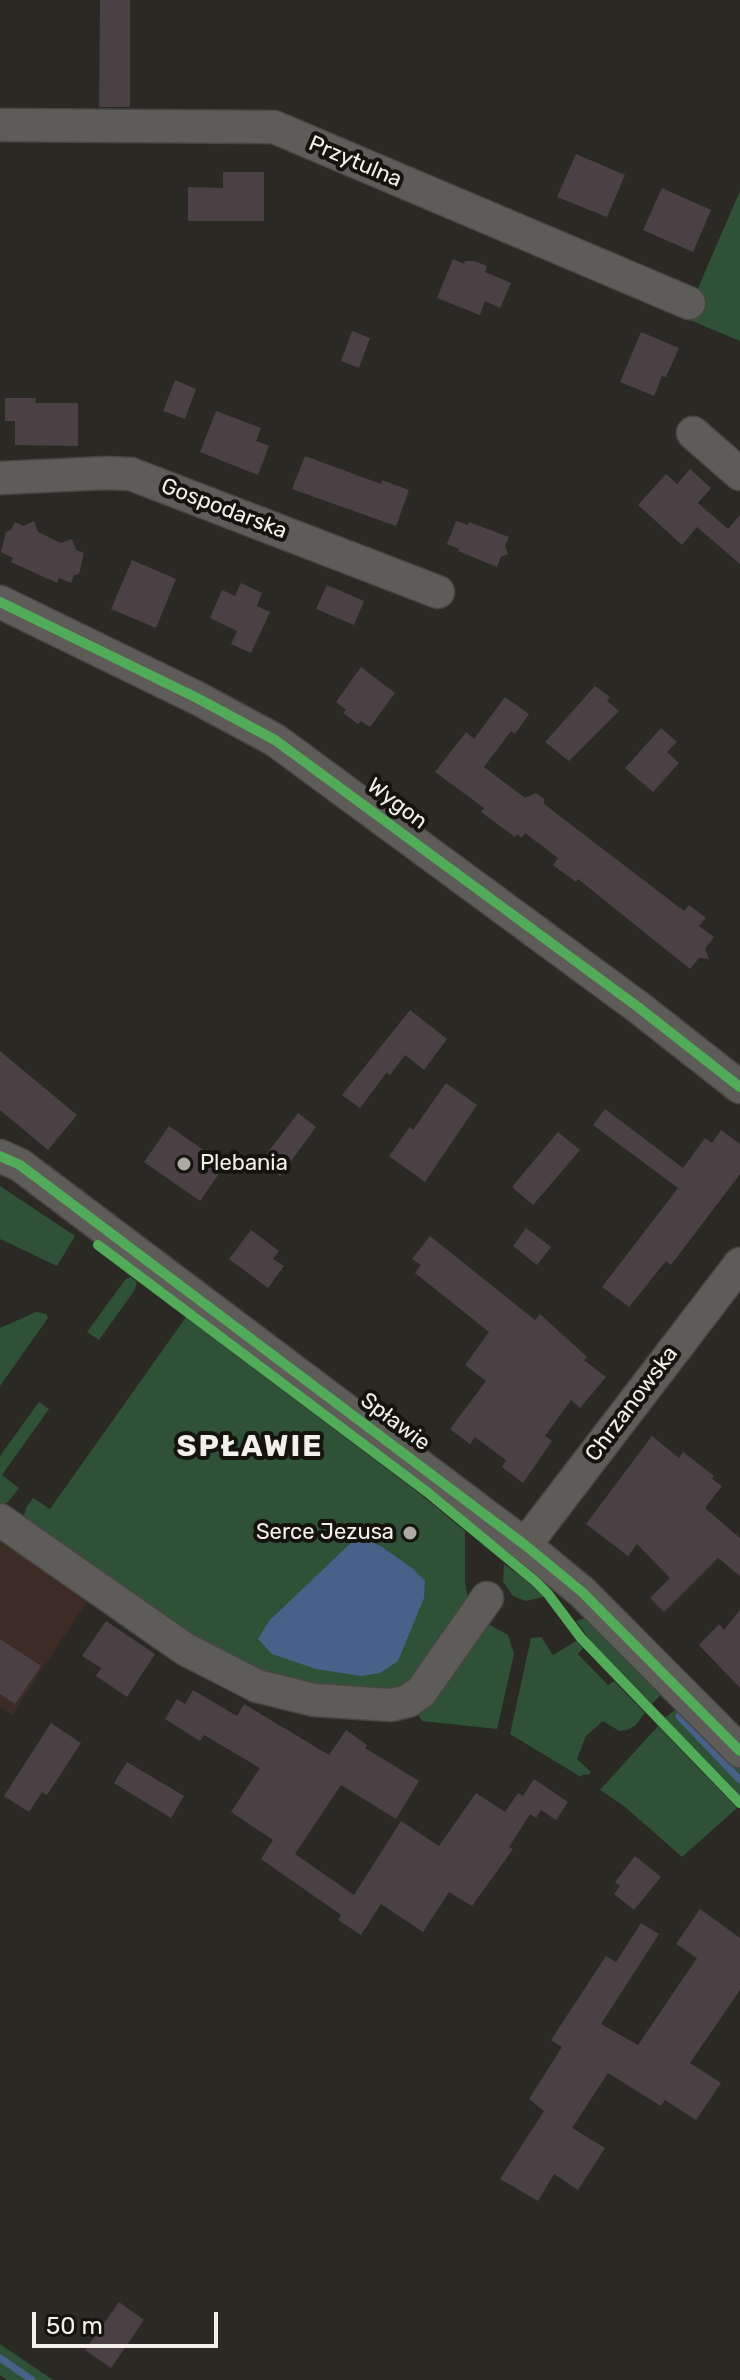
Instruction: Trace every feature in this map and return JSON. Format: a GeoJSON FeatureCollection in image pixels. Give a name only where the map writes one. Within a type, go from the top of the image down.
{"type":"FeatureCollection","features":[{"type":"Feature","properties":{"kind":"street","name":"Przytulna"},"geometry":{"type":"LineString","coordinates":[[0,125],[274,127],[689,303]]}},
{"type":"Feature","properties":{"kind":"street"},"geometry":{"type":"LineString","coordinates":[[693,433],[740,474]]}},
{"type":"Feature","properties":{"kind":"street","name":"Gospodarska"},"geometry":{"type":"LineString","coordinates":[[0,478],[131,474],[438,592]]}},
{"type":"Feature","properties":{"kind":"street","name":"Wygon"},"geometry":{"type":"LineString","coordinates":[[0,602],[197,698],[275,740],[638,1007],[740,1087]]}},
{"type":"Feature","properties":{"kind":"street","name":"Spławie"},"geometry":{"type":"LineString","coordinates":[[0,1156],[20,1165],[525,1545],[582,1592],[740,1751]]}},
{"type":"Feature","properties":{"kind":"street","name":"Chrzanowska"},"geometry":{"type":"LineString","coordinates":[[525,1545],[740,1264]]}},
{"type":"Feature","properties":{"kind":"street"},"geometry":{"type":"LineString","coordinates":[[0,1520],[185,1649],[257,1686],[314,1700],[391,1705],[408,1701],[421,1692],[487,1598]]}},
{"type":"Feature","properties":{"kind":"shaded area"},"geometry":{"type":"Polygon","coordinates":[[[0,1537],[90,1597],[12,1715],[0,1707],[0,1537]]]}},
{"type":"Feature","properties":{"kind":"green space"},"geometry":{"type":"Polygon","coordinates":[[[740,191],[740,341],[685,318],[740,191]]]}},
{"type":"Feature","properties":{"kind":"green space"},"geometry":{"type":"Polygon","coordinates":[[[0,1186],[75,1236],[57,1266],[0,1239],[0,1186]]]}},
{"type":"Feature","properties":{"kind":"green space"},"geometry":{"type":"Polygon","coordinates":[[[130,1277],[137,1282],[134,1291],[99,1340],[87,1332],[130,1277]]]}},
{"type":"Feature","properties":{"kind":"green space"},"geometry":{"type":"Polygon","coordinates":[[[36,1312],[46,1314],[48,1318],[0,1386],[0,1328],[36,1312]]]}},
{"type":"Feature","properties":{"kind":"green space"},"geometry":{"type":"Polygon","coordinates":[[[186,1317],[465,1531],[465,1583],[469,1604],[414,1687],[388,1698],[243,1672],[23,1520],[33,1498],[50,1509],[186,1317]]]}},
{"type":"Feature","properties":{"kind":"green space"},"geometry":{"type":"Polygon","coordinates":[[[39,1402],[49,1409],[2,1475],[19,1488],[8,1502],[0,1506],[0,1456],[39,1402]]]}},
{"type":"Feature","properties":{"kind":"green space"},"geometry":{"type":"Polygon","coordinates":[[[504,1564],[544,1597],[525,1601],[513,1596],[503,1582],[504,1564]]]}},
{"type":"Feature","properties":{"kind":"green space"},"geometry":{"type":"Polygon","coordinates":[[[593,1618],[666,1689],[652,1704],[590,1640],[576,1621],[593,1618]]]}},
{"type":"Feature","properties":{"kind":"green space"},"geometry":{"type":"Polygon","coordinates":[[[488,1624],[508,1635],[514,1654],[497,1729],[422,1721],[417,1713],[488,1624]]]}},
{"type":"Feature","properties":{"kind":"green space"},"geometry":{"type":"Polygon","coordinates":[[[541,1637],[553,1655],[576,1641],[583,1648],[578,1654],[608,1685],[614,1681],[645,1713],[635,1726],[627,1730],[619,1731],[603,1721],[586,1736],[577,1759],[591,1772],[589,1775],[583,1774],[581,1777],[510,1734],[531,1638],[541,1637]]]}},
{"type":"Feature","properties":{"kind":"green space"},"geometry":{"type":"Polygon","coordinates":[[[681,1705],[740,1766],[740,1796],[665,1718],[681,1705]]]}},
{"type":"Feature","properties":{"kind":"green space"},"geometry":{"type":"Polygon","coordinates":[[[658,1726],[737,1808],[682,1857],[624,1806],[600,1790],[658,1726]]]}},
{"type":"Feature","properties":{"kind":"green space"},"geometry":{"type":"Polygon","coordinates":[[[0,2344],[53,2380],[7,2380],[0,2375],[0,2344]]]}},
{"type":"Feature","properties":{"kind":"water"},"geometry":{"type":"Polygon","coordinates":[[[356,1538],[382,1547],[425,1581],[424,1598],[398,1661],[380,1673],[361,1676],[316,1669],[272,1654],[258,1639],[269,1621],[356,1538]]]}},
{"type":"Feature","properties":{"kind":"building"},"geometry":{"type":"Polygon","coordinates":[[[100,0],[130,0],[130,107],[99,107],[100,0]]]}},
{"type":"Feature","properties":{"kind":"building"},"geometry":{"type":"Polygon","coordinates":[[[576,154],[625,175],[607,217],[557,197],[576,154]]]}},
{"type":"Feature","properties":{"kind":"building"},"geometry":{"type":"Polygon","coordinates":[[[223,172],[264,172],[264,221],[188,221],[188,187],[223,188],[223,172]]]}},
{"type":"Feature","properties":{"kind":"building"},"geometry":{"type":"Polygon","coordinates":[[[662,188],[711,210],[693,252],[643,230],[662,188]]]}},
{"type":"Feature","properties":{"kind":"building"},"geometry":{"type":"Polygon","coordinates":[[[453,259],[464,264],[465,261],[474,261],[487,266],[485,272],[511,283],[500,308],[485,301],[480,315],[437,298],[453,259]]]}},
{"type":"Feature","properties":{"kind":"building"},"geometry":{"type":"Polygon","coordinates":[[[352,331],[370,338],[359,368],[341,361],[352,331]]]}},
{"type":"Feature","properties":{"kind":"building"},"geometry":{"type":"Polygon","coordinates":[[[641,332],[679,348],[654,396],[620,382],[641,332]]]}},
{"type":"Feature","properties":{"kind":"building"},"geometry":{"type":"Polygon","coordinates":[[[175,380],[196,389],[185,419],[163,411],[175,380]]]}},
{"type":"Feature","properties":{"kind":"building"},"geometry":{"type":"Polygon","coordinates":[[[5,398],[36,398],[35,403],[78,403],[78,446],[15,445],[15,421],[5,421],[5,398]]]}},
{"type":"Feature","properties":{"kind":"building"},"geometry":{"type":"Polygon","coordinates":[[[216,411],[261,428],[256,441],[269,446],[258,475],[200,452],[216,411]]]}},
{"type":"Feature","properties":{"kind":"building"},"geometry":{"type":"Polygon","coordinates":[[[305,456],[381,484],[382,480],[409,490],[396,526],[292,489],[305,456]]]}},
{"type":"Feature","properties":{"kind":"building"},"geometry":{"type":"Polygon","coordinates":[[[690,469],[711,488],[698,503],[728,529],[740,515],[740,564],[697,527],[682,545],[638,505],[666,474],[677,484],[690,469]]]}},
{"type":"Feature","properties":{"kind":"building"},"geometry":{"type":"Polygon","coordinates":[[[34,521],[38,532],[61,543],[72,539],[76,550],[84,553],[79,574],[74,575],[71,583],[59,578],[57,583],[11,562],[13,558],[1,552],[6,532],[15,522],[23,526],[34,521]]]}},
{"type":"Feature","properties":{"kind":"building"},"geometry":{"type":"Polygon","coordinates":[[[456,521],[468,525],[469,522],[509,537],[505,546],[508,554],[501,557],[497,567],[447,544],[456,521]]]}},
{"type":"Feature","properties":{"kind":"building"},"geometry":{"type":"Polygon","coordinates":[[[132,560],[176,579],[156,628],[111,609],[132,560]]]}},
{"type":"Feature","properties":{"kind":"building"},"geometry":{"type":"Polygon","coordinates":[[[241,583],[262,593],[257,606],[270,612],[251,653],[231,644],[237,631],[210,618],[222,590],[235,596],[241,583]]]}},
{"type":"Feature","properties":{"kind":"building"},"geometry":{"type":"Polygon","coordinates":[[[327,585],[364,601],[354,625],[316,609],[327,585]]]}},
{"type":"Feature","properties":{"kind":"building"},"geometry":{"type":"Polygon","coordinates":[[[361,667],[395,693],[370,727],[361,721],[358,724],[343,713],[346,710],[336,702],[361,667]]]}},
{"type":"Feature","properties":{"kind":"building"},"geometry":{"type":"Polygon","coordinates":[[[595,686],[610,697],[607,701],[619,711],[569,761],[545,742],[595,686]]]}},
{"type":"Feature","properties":{"kind":"building"},"geometry":{"type":"Polygon","coordinates":[[[505,697],[529,714],[515,734],[511,731],[484,767],[525,798],[536,793],[544,799],[544,804],[684,911],[689,905],[706,918],[699,926],[714,937],[705,949],[709,959],[699,958],[690,969],[578,879],[576,882],[553,865],[558,858],[525,833],[522,838],[517,834],[515,837],[481,812],[484,808],[435,772],[466,732],[474,739],[505,697]]]}},
{"type":"Feature","properties":{"kind":"building"},"geometry":{"type":"Polygon","coordinates":[[[661,728],[677,742],[667,752],[679,763],[653,792],[625,768],[661,728]]]}},
{"type":"Feature","properties":{"kind":"building"},"geometry":{"type":"Polygon","coordinates":[[[410,1010],[447,1039],[424,1070],[405,1055],[390,1075],[387,1072],[360,1108],[342,1095],[410,1010]]]}},
{"type":"Feature","properties":{"kind":"building"},"geometry":{"type":"Polygon","coordinates":[[[0,1051],[77,1115],[48,1150],[0,1110],[0,1051]]]}},
{"type":"Feature","properties":{"kind":"building"},"geometry":{"type":"Polygon","coordinates":[[[446,1083],[477,1105],[425,1182],[389,1156],[410,1127],[413,1130],[446,1083]]]}},
{"type":"Feature","properties":{"kind":"building"},"geometry":{"type":"Polygon","coordinates":[[[605,1109],[683,1168],[705,1138],[712,1143],[721,1130],[740,1144],[740,1174],[671,1265],[666,1261],[629,1307],[602,1287],[678,1188],[593,1125],[605,1109]]]}},
{"type":"Feature","properties":{"kind":"building"},"geometry":{"type":"Polygon","coordinates":[[[298,1113],[316,1127],[280,1176],[261,1161],[298,1113]]]}},
{"type":"Feature","properties":{"kind":"building","name":"Plebania"},"geometry":{"type":"Polygon","coordinates":[[[169,1126],[225,1165],[200,1201],[144,1162],[169,1126]]]}},
{"type":"Feature","properties":{"kind":"building"},"geometry":{"type":"Polygon","coordinates":[[[558,1132],[580,1150],[533,1205],[512,1187],[558,1132]]]}},
{"type":"Feature","properties":{"kind":"building"},"geometry":{"type":"Polygon","coordinates":[[[526,1228],[551,1247],[537,1265],[513,1246],[526,1228]]]}},
{"type":"Feature","properties":{"kind":"building"},"geometry":{"type":"Polygon","coordinates":[[[251,1230],[279,1251],[273,1259],[284,1266],[268,1288],[229,1259],[251,1230]]]}},
{"type":"Feature","properties":{"kind":"building"},"geometry":{"type":"Polygon","coordinates":[[[430,1236],[535,1320],[540,1314],[587,1357],[584,1360],[606,1377],[580,1408],[571,1400],[545,1436],[552,1441],[523,1483],[502,1467],[506,1460],[475,1437],[470,1444],[450,1429],[486,1381],[465,1365],[489,1332],[415,1273],[421,1265],[412,1259],[430,1236]]]}},
{"type":"Feature","properties":{"kind":"building"},"geometry":{"type":"Polygon","coordinates":[[[652,1436],[679,1458],[683,1452],[714,1476],[712,1479],[722,1486],[705,1508],[740,1538],[740,1576],[718,1558],[664,1612],[650,1598],[670,1578],[637,1544],[628,1556],[586,1524],[652,1436]]]}},
{"type":"Feature","properties":{"kind":"building"},"geometry":{"type":"Polygon","coordinates":[[[740,1610],[740,1688],[699,1645],[719,1624],[724,1630],[740,1610]]]}},
{"type":"Feature","properties":{"kind":"building"},"geometry":{"type":"Polygon","coordinates":[[[106,1621],[155,1654],[127,1697],[96,1676],[101,1668],[82,1656],[106,1621]]]}},
{"type":"Feature","properties":{"kind":"building"},"geometry":{"type":"Polygon","coordinates":[[[0,1639],[41,1666],[15,1704],[0,1694],[0,1639]]]}},
{"type":"Feature","properties":{"kind":"building"},"geometry":{"type":"Polygon","coordinates":[[[193,1690],[237,1716],[244,1704],[329,1755],[346,1730],[367,1745],[365,1748],[419,1781],[396,1819],[341,1785],[295,1854],[354,1895],[401,1821],[439,1846],[476,1793],[505,1812],[518,1793],[523,1796],[534,1779],[568,1802],[556,1820],[541,1810],[536,1818],[530,1814],[509,1847],[513,1849],[472,1906],[449,1892],[423,1932],[381,1904],[361,1935],[338,1920],[341,1915],[261,1859],[273,1840],[231,1812],[260,1768],[204,1735],[200,1741],[165,1719],[177,1699],[185,1704],[193,1690]]]}},
{"type":"Feature","properties":{"kind":"building"},"geometry":{"type":"Polygon","coordinates":[[[51,1723],[81,1743],[47,1795],[42,1792],[29,1812],[4,1796],[51,1723]]]}},
{"type":"Feature","properties":{"kind":"building"},"geometry":{"type":"Polygon","coordinates":[[[127,1762],[184,1796],[171,1818],[114,1783],[127,1762]]]}},
{"type":"Feature","properties":{"kind":"building"},"geometry":{"type":"Polygon","coordinates":[[[635,1856],[661,1877],[634,1910],[614,1894],[620,1886],[615,1882],[635,1856]]]}},
{"type":"Feature","properties":{"kind":"building"},"geometry":{"type":"Polygon","coordinates":[[[700,1909],[740,1938],[740,1990],[690,2063],[721,2083],[696,2120],[665,2100],[661,2106],[608,2073],[572,2128],[605,2148],[578,2190],[554,2174],[538,2201],[500,2179],[544,2111],[529,2099],[562,2047],[551,2040],[606,1956],[616,1962],[641,1923],[659,1934],[601,2024],[638,2045],[697,1958],[676,1944],[700,1909]]]}},
{"type":"Feature","properties":{"kind":"building"},"geometry":{"type":"Polygon","coordinates":[[[119,2302],[144,2320],[111,2368],[85,2350],[119,2302]]]}},
{"type":"Feature","properties":{"kind":"waterway"},"geometry":{"type":"LineString","coordinates":[[679,1716],[740,1780]]}},
{"type":"Feature","properties":{"kind":"waterway"},"geometry":{"type":"LineString","coordinates":[[0,2358],[32,2380]]}},
{"type":"Feature","properties":{"kind":"cycle path"},"geometry":{"type":"LineString","coordinates":[[0,602],[197,698],[275,740],[638,1007],[740,1087]]}},
{"type":"Feature","properties":{"kind":"cycle path"},"geometry":{"type":"LineString","coordinates":[[0,1156],[20,1165],[525,1545],[582,1592],[740,1751]]}},
{"type":"Feature","properties":{"kind":"cycle path"},"geometry":{"type":"LineString","coordinates":[[98,1245],[427,1492],[535,1581],[581,1638],[740,1803]]}},
{"type":"Feature","properties":{"kind":"place","name":"Plebania"},"geometry":{"type":"Point","coordinates":[184,1164]}},
{"type":"Feature","properties":{"kind":"place","name":"Serce Jezusa"},"geometry":{"type":"Point","coordinates":[410,1533]}},
{"type":"Feature","properties":{"kind":"district","name":"SPŁAWIE"},"geometry":{"type":"Point","coordinates":[250,1447]}}]}
